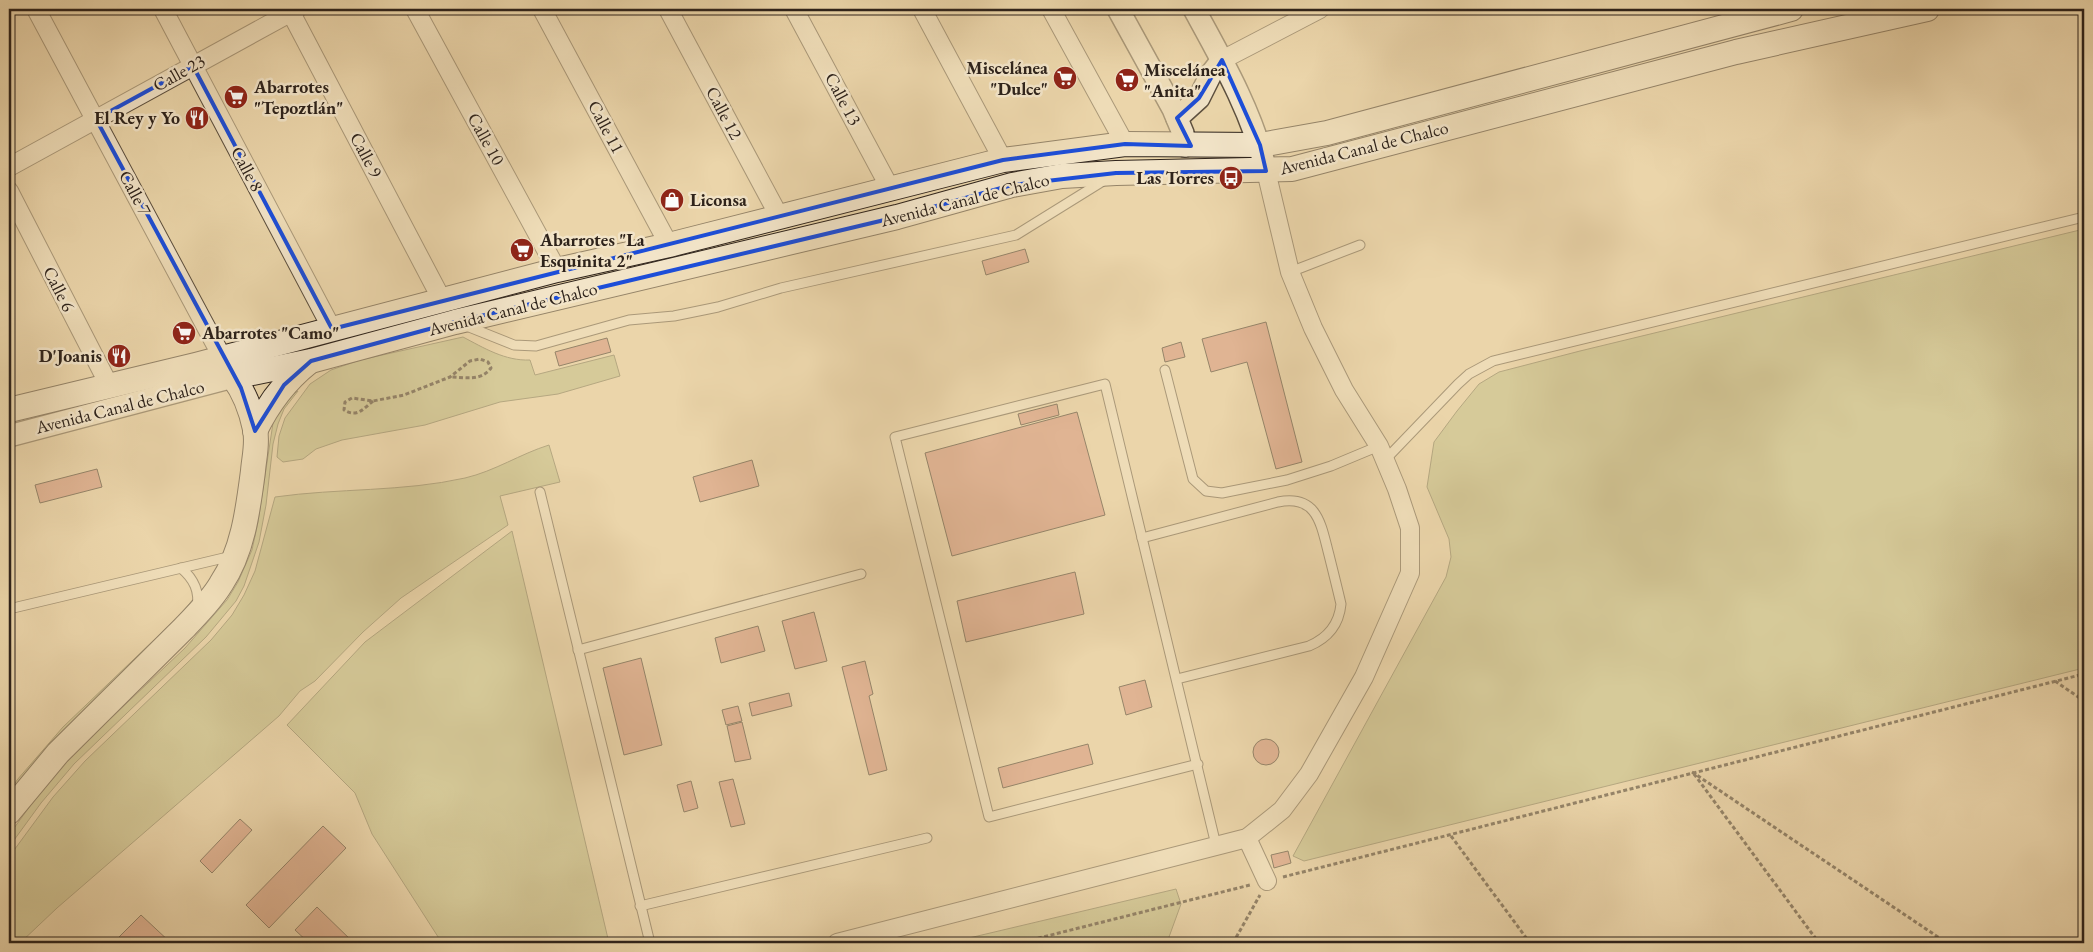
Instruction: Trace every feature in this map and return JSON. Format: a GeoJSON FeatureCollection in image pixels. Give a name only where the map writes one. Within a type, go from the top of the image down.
{"type":"FeatureCollection","features":[{"type":"Feature","properties":{"kind":"main road","name":"Avenida Canal de Chalco"},"geometry":{"type":"LineString","coordinates":[[227,368],[332,329],[558,270],[669,245],[1003,160],[1125,144],[1185,146],[1260,145],[1327,132],[1791,9]]}},
{"type":"Feature","properties":{"kind":"main road","name":"Avenida Canal de Chalco"},"geometry":{"type":"LineString","coordinates":[[9,410],[110,387],[227,368],[311,361],[456,322],[896,217],[1012,185],[1062,176],[1292,169],[1562,96],[1736,52],[1927,9]]}},
{"type":"Feature","properties":{"kind":"main road"},"geometry":{"type":"LineString","coordinates":[[9,812],[58,754],[190,622],[222,584],[235,556],[247,516],[256,439],[264,413],[284,385],[311,361]]}},
{"type":"Feature","properties":{"kind":"main road"},"geometry":{"type":"LineString","coordinates":[[227,368],[241,388],[249,406],[256,439]]}},
{"type":"Feature","properties":{"kind":"street","name":"Calle 7"},"geometry":{"type":"LineString","coordinates":[[36,9],[227,368]]}},
{"type":"Feature","properties":{"kind":"street","name":"Calle 8"},"geometry":{"type":"LineString","coordinates":[[163,9],[332,329]]}},
{"type":"Feature","properties":{"kind":"street","name":"Calle 10"},"geometry":{"type":"LineString","coordinates":[[415,9],[558,270]]}},
{"type":"Feature","properties":{"kind":"street","name":"Calle 11"},"geometry":{"type":"LineString","coordinates":[[542,9],[669,245]]}},
{"type":"Feature","properties":{"kind":"street","name":"Calle 12"},"geometry":{"type":"LineString","coordinates":[[668,9],[780,216]]}},
{"type":"Feature","properties":{"kind":"street","name":"Calle 13"},"geometry":{"type":"LineString","coordinates":[[794,9],[891,190]]}},
{"type":"Feature","properties":{"kind":"street"},"geometry":{"type":"LineString","coordinates":[[922,9],[1003,160]]}},
{"type":"Feature","properties":{"kind":"street"},"geometry":{"type":"LineString","coordinates":[[1051,9],[1125,144]]}},
{"type":"Feature","properties":{"kind":"street"},"geometry":{"type":"LineString","coordinates":[[1118,9],[1176,118],[1183,133],[1185,146]]}},
{"type":"Feature","properties":{"kind":"street"},"geometry":{"type":"LineString","coordinates":[[837,943],[1247,838],[1282,810],[1309,774],[1364,677],[1410,573],[1410,528],[1382,453],[1344,390],[1312,328],[1290,272],[1260,145],[1222,60],[1194,9]]}},
{"type":"Feature","properties":{"kind":"street"},"geometry":{"type":"LineString","coordinates":[[1176,118],[1199,98],[1211,74],[1222,60],[1320,9]]}},
{"type":"Feature","properties":{"kind":"street","name":"Calle 23"},"geometry":{"type":"LineString","coordinates":[[9,167],[292,10]]}},
{"type":"Feature","properties":{"kind":"street","name":"Calle 9"},"geometry":{"type":"LineString","coordinates":[[292,10],[442,300]]}},
{"type":"Feature","properties":{"kind":"street","name":"Calle 6"},"geometry":{"type":"LineString","coordinates":[[9,191],[110,387]]}},
{"type":"Feature","properties":{"kind":"street","name":"Avenida Canal de Chalco"},"geometry":{"type":"LineString","coordinates":[[9,436],[227,368]]}},
{"type":"Feature","properties":{"kind":"street"},"geometry":{"type":"LineString","coordinates":[[1247,838],[1267,881]]}},
{"type":"Feature","properties":{"kind":"lane"},"geometry":{"type":"LineString","coordinates":[[456,322],[514,345],[536,346],[629,320],[674,316],[718,307],[781,288],[1016,235],[1116,173]]}},
{"type":"Feature","properties":{"kind":"lane"},"geometry":{"type":"LineString","coordinates":[[1165,370],[1193,479],[1206,490],[1222,493],[1287,480],[1382,453],[1468,374],[1493,361],[2084,217]]}},
{"type":"Feature","properties":{"kind":"lane"},"geometry":{"type":"LineString","coordinates":[[1290,272],[1360,245]]}},
{"type":"Feature","properties":{"kind":"lane"},"geometry":{"type":"LineString","coordinates":[[1198,764],[989,817],[896,437],[1104,384],[1198,764],[1216,845]]}},
{"type":"Feature","properties":{"kind":"lane"},"geometry":{"type":"LineString","coordinates":[[540,492],[650,943]]}},
{"type":"Feature","properties":{"kind":"lane"},"geometry":{"type":"LineString","coordinates":[[1142,538],[1278,502],[1295,500],[1310,507],[1320,520],[1341,604],[1340,613],[1333,629],[1318,642],[1177,679]]}},
{"type":"Feature","properties":{"kind":"lane"},"geometry":{"type":"LineString","coordinates":[[9,609],[235,556]]}},
{"type":"Feature","properties":{"kind":"lane"},"geometry":{"type":"LineString","coordinates":[[181,568],[192,580],[198,596],[197,605],[190,622]]}},
{"type":"Feature","properties":{"kind":"lane"},"geometry":{"type":"LineString","coordinates":[[578,650],[861,574]]}},
{"type":"Feature","properties":{"kind":"lane"},"geometry":{"type":"LineString","coordinates":[[640,906],[927,838]]}},
{"type":"Feature","properties":{"kind":"path"},"geometry":{"type":"LineString","coordinates":[[373,401],[359,413],[349,413],[344,410],[345,402],[352,398],[373,401],[404,395],[450,377],[470,361],[480,358],[488,362],[491,368],[481,377],[473,379],[450,377]]}},
{"type":"Feature","properties":{"kind":"path"},"geometry":{"type":"LineString","coordinates":[[1019,943],[1451,836],[1692,772],[2084,674]]}},
{"type":"Feature","properties":{"kind":"path"},"geometry":{"type":"LineString","coordinates":[[2054,681],[2084,701]]}},
{"type":"Feature","properties":{"kind":"path"},"geometry":{"type":"LineString","coordinates":[[1692,772],[1819,943]]}},
{"type":"Feature","properties":{"kind":"path"},"geometry":{"type":"LineString","coordinates":[[1692,772],[1947,943]]}},
{"type":"Feature","properties":{"kind":"path"},"geometry":{"type":"LineString","coordinates":[[1451,836],[1530,943]]}},
{"type":"Feature","properties":{"kind":"path"},"geometry":{"type":"LineString","coordinates":[[1233,943],[1267,881]]}},
{"type":"Feature","properties":{"kind":"highlighted area"},"geometry":{"type":"Polygon","coordinates":[[[1222,60],[1260,145],[1266,171],[1116,173],[1012,185],[897,217],[455,322],[311,361],[284,385],[255,431],[241,388],[96,119],[193,66],[332,329],[1003,160],[1125,144],[1191,146],[1177,118],[1199,98],[1222,60]]]}},
{"type":"Feature","properties":{"kind":"green space"},"geometry":{"type":"Polygon","coordinates":[[[2084,229],[2084,668],[1304,861],[1293,856],[1446,577],[1451,557],[1449,539],[1427,487],[1434,442],[1479,384],[1499,372],[1580,351],[2084,229]]]}},
{"type":"Feature","properties":{"kind":"green space"},"geometry":{"type":"Polygon","coordinates":[[[463,337],[503,356],[530,360],[535,375],[614,355],[620,376],[558,394],[500,402],[425,425],[342,440],[316,449],[303,459],[283,462],[277,457],[279,436],[285,418],[310,384],[331,370],[360,360],[463,337]]]}},
{"type":"Feature","properties":{"kind":"green space"},"geometry":{"type":"Polygon","coordinates":[[[298,391],[284,409],[278,424],[273,444],[266,505],[259,542],[244,586],[236,601],[206,637],[74,764],[41,803],[9,847],[9,835],[38,795],[74,753],[185,648],[227,600],[238,582],[252,550],[273,423],[282,404],[298,391]]]}},
{"type":"Feature","properties":{"kind":"green space"},"geometry":{"type":"Polygon","coordinates":[[[549,445],[560,482],[500,496],[508,525],[401,598],[363,632],[315,681],[300,691],[279,716],[57,908],[20,943],[9,943],[9,857],[53,797],[85,761],[211,640],[232,615],[255,571],[275,497],[418,486],[465,478],[549,445]]]}},
{"type":"Feature","properties":{"kind":"green space"},"geometry":{"type":"Polygon","coordinates":[[[512,531],[609,943],[442,943],[372,834],[355,793],[287,725],[365,642],[512,531]]]}},
{"type":"Feature","properties":{"kind":"green space"},"geometry":{"type":"Polygon","coordinates":[[[201,590],[204,600],[9,804],[9,793],[17,780],[63,727],[178,617],[201,590]]]}},
{"type":"Feature","properties":{"kind":"green space"},"geometry":{"type":"Polygon","coordinates":[[[1176,889],[1181,904],[1169,937],[1173,943],[948,943],[1176,889]]]}},
{"type":"Feature","properties":{"kind":"building"},"geometry":{"type":"Polygon","coordinates":[[[1025,249],[1029,262],[986,275],[982,261],[1025,249]]]}},
{"type":"Feature","properties":{"kind":"building"},"geometry":{"type":"Polygon","coordinates":[[[1266,322],[1302,462],[1276,469],[1247,362],[1211,372],[1202,339],[1266,322]]]}},
{"type":"Feature","properties":{"kind":"building"},"geometry":{"type":"Polygon","coordinates":[[[607,338],[611,352],[559,366],[555,352],[607,338]]]}},
{"type":"Feature","properties":{"kind":"building"},"geometry":{"type":"Polygon","coordinates":[[[1181,342],[1185,357],[1165,362],[1162,348],[1181,342]]]}},
{"type":"Feature","properties":{"kind":"building"},"geometry":{"type":"Polygon","coordinates":[[[1057,404],[1059,415],[1021,425],[1018,414],[1057,404]]]}},
{"type":"Feature","properties":{"kind":"building"},"geometry":{"type":"Polygon","coordinates":[[[1077,412],[1105,515],[952,556],[925,453],[1077,412]]]}},
{"type":"Feature","properties":{"kind":"building"},"geometry":{"type":"Polygon","coordinates":[[[752,460],[759,486],[700,502],[693,477],[752,460]]]}},
{"type":"Feature","properties":{"kind":"building"},"geometry":{"type":"Polygon","coordinates":[[[97,469],[102,487],[40,503],[35,485],[97,469]]]}},
{"type":"Feature","properties":{"kind":"building"},"geometry":{"type":"Polygon","coordinates":[[[1075,572],[1084,614],[966,642],[957,601],[1075,572]]]}},
{"type":"Feature","properties":{"kind":"building"},"geometry":{"type":"Polygon","coordinates":[[[814,612],[827,661],[795,669],[782,621],[814,612]]]}},
{"type":"Feature","properties":{"kind":"building"},"geometry":{"type":"Polygon","coordinates":[[[758,626],[765,651],[721,663],[715,638],[758,626]]]}},
{"type":"Feature","properties":{"kind":"building"},"geometry":{"type":"Polygon","coordinates":[[[641,658],[662,745],[624,755],[603,668],[641,658]]]}},
{"type":"Feature","properties":{"kind":"building"},"geometry":{"type":"Polygon","coordinates":[[[865,661],[873,694],[869,696],[887,770],[869,775],[842,667],[865,661]]]}},
{"type":"Feature","properties":{"kind":"building"},"geometry":{"type":"Polygon","coordinates":[[[1145,680],[1152,707],[1126,715],[1119,687],[1145,680]]]}},
{"type":"Feature","properties":{"kind":"building"},"geometry":{"type":"Polygon","coordinates":[[[789,693],[792,706],[752,716],[749,703],[789,693]]]}},
{"type":"Feature","properties":{"kind":"building"},"geometry":{"type":"Polygon","coordinates":[[[738,706],[742,721],[726,725],[722,710],[738,706]]]}},
{"type":"Feature","properties":{"kind":"building"},"geometry":{"type":"Polygon","coordinates":[[[742,722],[751,759],[735,762],[727,726],[742,722]]]}},
{"type":"Feature","properties":{"kind":"building"},"geometry":{"type":"Polygon","coordinates":[[[1266,739],[1275,743],[1279,752],[1275,761],[1266,765],[1257,761],[1253,752],[1257,743],[1266,739]]]}},
{"type":"Feature","properties":{"kind":"building"},"geometry":{"type":"Polygon","coordinates":[[[1088,744],[1093,764],[1003,788],[998,768],[1088,744]]]}},
{"type":"Feature","properties":{"kind":"building"},"geometry":{"type":"Polygon","coordinates":[[[733,779],[745,824],[731,827],[719,782],[733,779]]]}},
{"type":"Feature","properties":{"kind":"building"},"geometry":{"type":"Polygon","coordinates":[[[691,781],[698,808],[684,812],[677,785],[691,781]]]}},
{"type":"Feature","properties":{"kind":"building"},"geometry":{"type":"Polygon","coordinates":[[[240,819],[252,830],[212,873],[200,861],[240,819]]]}},
{"type":"Feature","properties":{"kind":"building"},"geometry":{"type":"Polygon","coordinates":[[[323,826],[346,848],[269,928],[246,905],[323,826]]]}},
{"type":"Feature","properties":{"kind":"building"},"geometry":{"type":"Polygon","coordinates":[[[1288,851],[1291,863],[1274,868],[1271,855],[1288,851]]]}},
{"type":"Feature","properties":{"kind":"building"},"geometry":{"type":"Polygon","coordinates":[[[317,907],[354,943],[309,943],[295,930],[317,907]]]}},
{"type":"Feature","properties":{"kind":"building"},"geometry":{"type":"Polygon","coordinates":[[[141,915],[171,943],[122,943],[117,939],[141,915]]]}},
{"type":"Feature","properties":{"kind":"place","name":"Miscelánea \"Dulce\""},"geometry":{"type":"Point","coordinates":[1065,78]}},
{"type":"Feature","properties":{"kind":"place","name":"Miscelánea \"Anita\""},"geometry":{"type":"Point","coordinates":[1127,80]}},
{"type":"Feature","properties":{"kind":"place","name":"Abarrotes \"Tepoztlán\""},"geometry":{"type":"Point","coordinates":[236,97]}},
{"type":"Feature","properties":{"kind":"place","name":"El Rey y Yo"},"geometry":{"type":"Point","coordinates":[197,118]}},
{"type":"Feature","properties":{"kind":"place","name":"Las Torres"},"geometry":{"type":"Point","coordinates":[1231,178]}},
{"type":"Feature","properties":{"kind":"place","name":"Liconsa"},"geometry":{"type":"Point","coordinates":[672,200]}},
{"type":"Feature","properties":{"kind":"place","name":"Abarrotes \"La Esquinita 2\""},"geometry":{"type":"Point","coordinates":[522,250]}},
{"type":"Feature","properties":{"kind":"place","name":"Abarrotes \"Camo\""},"geometry":{"type":"Point","coordinates":[184,333]}},
{"type":"Feature","properties":{"kind":"place","name":"D'Joanis"},"geometry":{"type":"Point","coordinates":[119,356]}}]}
